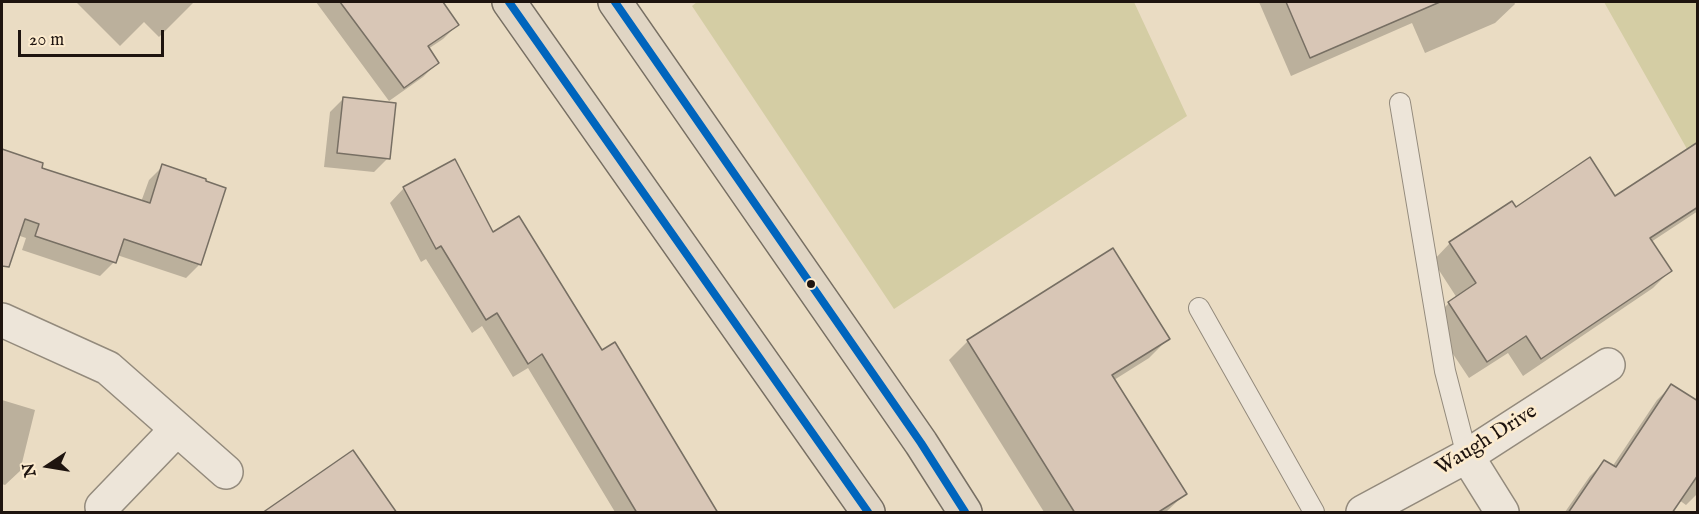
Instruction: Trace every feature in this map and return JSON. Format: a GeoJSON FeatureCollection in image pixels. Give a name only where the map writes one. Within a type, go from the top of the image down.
{"type":"FeatureCollection","features":[{"type":"Feature","properties":{"kind":"highway"},"geometry":{"type":"LineString","coordinates":[[509,2],[868,513]]}},
{"type":"Feature","properties":{"kind":"highway"},"geometry":{"type":"LineString","coordinates":[[615,2],[921,443],[965,513]]}},
{"type":"Feature","properties":{"kind":"street"},"geometry":{"type":"LineString","coordinates":[[2,320],[108,368],[226,472]]}},
{"type":"Feature","properties":{"kind":"street","name":"Waugh Drive"},"geometry":{"type":"LineString","coordinates":[[1363,513],[1467,456],[1608,365]]}},
{"type":"Feature","properties":{"kind":"street"},"geometry":{"type":"LineString","coordinates":[[102,507],[177,429]]}},
{"type":"Feature","properties":{"kind":"street"},"geometry":{"type":"LineString","coordinates":[[1467,456],[1502,513]]}},
{"type":"Feature","properties":{"kind":"lane"},"geometry":{"type":"LineString","coordinates":[[1400,103],[1445,371],[1467,456]]}},
{"type":"Feature","properties":{"kind":"lane"},"geometry":{"type":"LineString","coordinates":[[1199,309],[1314,513]]}},
{"type":"Feature","properties":{"kind":"shaded area"},"geometry":{"type":"Polygon","coordinates":[[[697,2],[1134,2],[1187,116],[894,309],[692,6],[697,2]]]}},
{"type":"Feature","properties":{"kind":"shaded area"},"geometry":{"type":"Polygon","coordinates":[[[1604,2],[1697,2],[1697,165],[1687,149],[1604,2]]]}},
{"type":"Feature","properties":{"kind":"building"},"geometry":{"type":"Polygon","coordinates":[[[340,2],[443,2],[459,25],[428,46],[439,63],[404,88],[340,2]]]}},
{"type":"Feature","properties":{"kind":"building"},"geometry":{"type":"Polygon","coordinates":[[[1286,2],[1440,2],[1310,58],[1286,2]]]}},
{"type":"Feature","properties":{"kind":"building"},"geometry":{"type":"Polygon","coordinates":[[[343,97],[396,103],[390,159],[337,153],[343,97]]]}},
{"type":"Feature","properties":{"kind":"building"},"geometry":{"type":"Polygon","coordinates":[[[1698,142],[1698,207],[1650,238],[1672,271],[1541,359],[1526,336],[1487,362],[1448,302],[1476,283],[1449,242],[1512,201],[1516,207],[1590,157],[1615,196],[1698,142]]]}},
{"type":"Feature","properties":{"kind":"building"},"geometry":{"type":"Polygon","coordinates":[[[2,149],[43,163],[42,168],[150,203],[162,164],[226,188],[201,265],[124,239],[116,263],[35,236],[39,224],[25,219],[9,267],[2,266],[2,149]]]}},
{"type":"Feature","properties":{"kind":"building"},"geometry":{"type":"Polygon","coordinates":[[[455,159],[493,232],[519,216],[602,350],[615,342],[718,513],[637,513],[542,354],[528,364],[497,313],[486,320],[441,246],[436,249],[403,187],[455,159]]]}},
{"type":"Feature","properties":{"kind":"building"},"geometry":{"type":"Polygon","coordinates":[[[1113,248],[1170,339],[1112,375],[1187,494],[1157,513],[1075,513],[967,340],[1113,248]]]}},
{"type":"Feature","properties":{"kind":"building"},"geometry":{"type":"Polygon","coordinates":[[[1671,384],[1698,401],[1698,475],[1672,513],[1568,513],[1604,460],[1616,467],[1671,384]]]}},
{"type":"Feature","properties":{"kind":"building"},"geometry":{"type":"Polygon","coordinates":[[[353,450],[397,513],[262,513],[353,450]]]}},
{"type":"Feature","properties":{"kind":"transit line"},"geometry":{"type":"LineString","coordinates":[[509,2],[868,512]]}},
{"type":"Feature","properties":{"kind":"transit line"},"geometry":{"type":"LineString","coordinates":[[615,2],[921,443],[965,512]]}}]}
